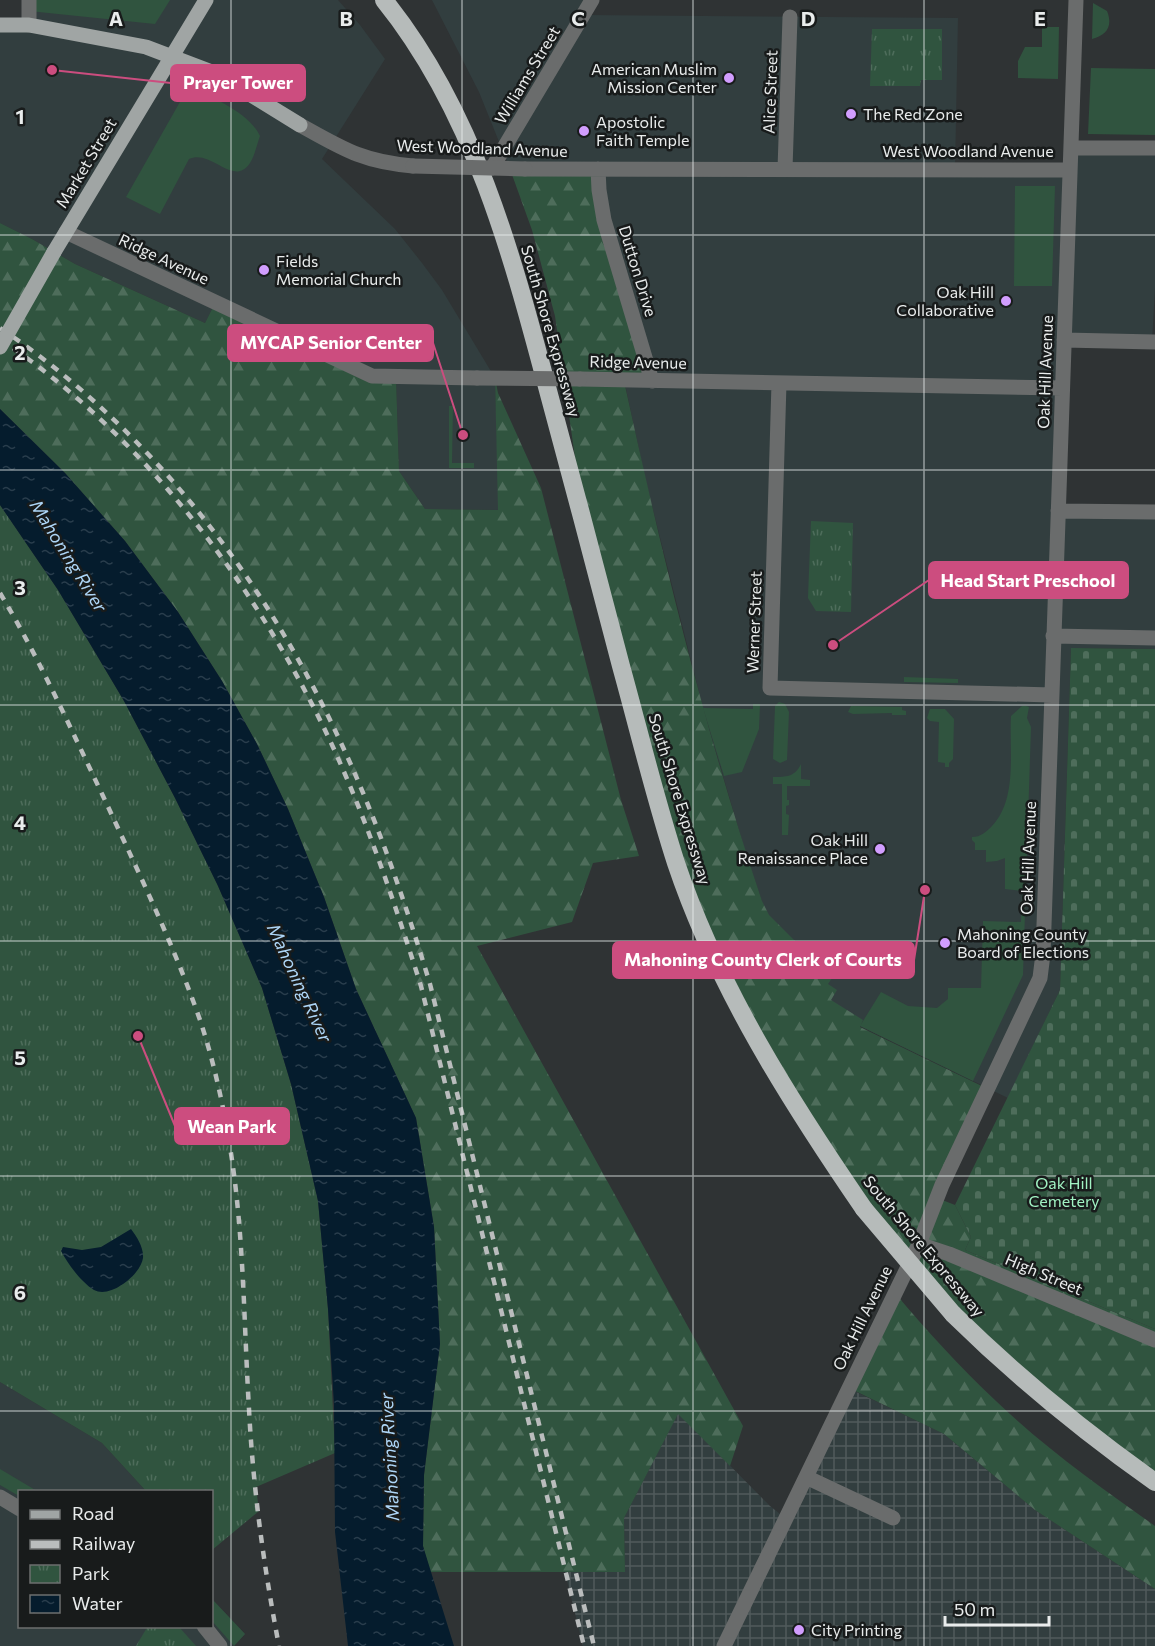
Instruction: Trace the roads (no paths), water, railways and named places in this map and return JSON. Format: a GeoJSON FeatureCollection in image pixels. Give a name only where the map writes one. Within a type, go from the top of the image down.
{"type":"FeatureCollection","features":[{"type":"Feature","properties":{"kind":"highway","name":"South Shore Expressway"},"geometry":{"type":"LineString","coordinates":[[384,0],[430,65],[449,100],[498,217],[545,378],[664,822],[696,916],[766,1059],[864,1209],[953,1314],[1039,1394],[1155,1482]]}},
{"type":"Feature","properties":{"kind":"main road","name":"Market Street"},"geometry":{"type":"LineString","coordinates":[[0,346],[206,0]]}},
{"type":"Feature","properties":{"kind":"main road","name":"West Woodland Avenue"},"geometry":{"type":"LineString","coordinates":[[0,25],[29,25],[146,47],[217,74],[300,125]]}},
{"type":"Feature","properties":{"kind":"street"},"geometry":{"type":"LineString","coordinates":[[29,0],[29,25]]}},
{"type":"Feature","properties":{"kind":"street","name":"Williams Street"},"geometry":{"type":"LineString","coordinates":[[492,168],[592,0]]}},
{"type":"Feature","properties":{"kind":"street","name":"Oak Hill Avenue"},"geometry":{"type":"LineString","coordinates":[[724,1646],[919,1244],[942,1185],[1040,978],[1043,954],[1076,0]]}},
{"type":"Feature","properties":{"kind":"street","name":"Alice Street"},"geometry":{"type":"LineString","coordinates":[[785,169],[790,17]]}},
{"type":"Feature","properties":{"kind":"street","name":"West Woodland Avenue"},"geometry":{"type":"LineString","coordinates":[[300,125],[348,152],[369,159],[413,166],[525,169],[1070,170]]}},
{"type":"Feature","properties":{"kind":"street","name":"West Woodland Avenue"},"geometry":{"type":"LineString","coordinates":[[1071,148],[1155,148]]}},
{"type":"Feature","properties":{"kind":"street","name":"Dutton Drive"},"geometry":{"type":"LineString","coordinates":[[598,169],[598,190],[604,220],[652,381]]}},
{"type":"Feature","properties":{"kind":"street","name":"Ridge Avenue"},"geometry":{"type":"LineString","coordinates":[[66,232],[372,376],[1062,388]]}},
{"type":"Feature","properties":{"kind":"street"},"geometry":{"type":"LineString","coordinates":[[1064,340],[1155,342]]}},
{"type":"Feature","properties":{"kind":"street","name":"Werner Street"},"geometry":{"type":"LineString","coordinates":[[779,383],[770,688],[1052,695]]}},
{"type":"Feature","properties":{"kind":"street"},"geometry":{"type":"LineString","coordinates":[[1058,511],[1155,512]]}},
{"type":"Feature","properties":{"kind":"street"},"geometry":{"type":"LineString","coordinates":[[1053,636],[1155,638]]}},
{"type":"Feature","properties":{"kind":"street","name":"High Street"},"geometry":{"type":"LineString","coordinates":[[919,1244],[949,1254],[1155,1340]]}},
{"type":"Feature","properties":{"kind":"street"},"geometry":{"type":"LineString","coordinates":[[806,1477],[893,1518]]}},
{"type":"Feature","properties":{"kind":"street"},"geometry":{"type":"LineString","coordinates":[[0,1497],[18,1508]]}},
{"type":"Feature","properties":{"kind":"street"},"geometry":{"type":"LineString","coordinates":[[206,1628],[220,1646]]}},
{"type":"Feature","properties":{"kind":"water","name":"Mahoning River"},"geometry":{"type":"Polygon","coordinates":[[[0,409],[65,473],[125,541],[178,612],[222,681],[257,744],[288,809],[324,897],[356,989],[416,1118],[434,1227],[440,1344],[424,1475],[423,1546],[454,1646],[348,1646],[335,1532],[334,1405],[318,1201],[291,1084],[262,988],[218,886],[175,798],[124,701],[58,590],[0,505],[0,409]]]}},
{"type":"Feature","properties":{"kind":"water"},"geometry":{"type":"Polygon","coordinates":[[[131,1229],[142,1250],[141,1264],[131,1278],[109,1291],[101,1292],[89,1287],[75,1272],[61,1251],[63,1247],[82,1250],[101,1247],[131,1229]]]}},
{"type":"Feature","properties":{"kind":"railway"},"geometry":{"type":"LineString","coordinates":[[0,328],[53,366],[102,409],[149,455],[192,504],[232,556],[269,610],[302,666],[347,756],[386,852],[430,984],[594,1646]]}},
{"type":"Feature","properties":{"kind":"railway"},"geometry":{"type":"LineString","coordinates":[[0,339],[51,377],[100,419],[145,464],[187,512],[262,617],[295,672],[339,759],[377,855],[421,986],[584,1646]]}},
{"type":"Feature","properties":{"kind":"railway"},"geometry":{"type":"LineString","coordinates":[[0,593],[54,693],[142,879],[189,991],[210,1054],[226,1125],[236,1191],[253,1468],[264,1558],[279,1646]]}},
{"type":"Feature","properties":{"kind":"place","name":"Prayer Tower"},"geometry":{"type":"Point","coordinates":[52,70]}},
{"type":"Feature","properties":{"kind":"place","name":"American Muslim Mission Center"},"geometry":{"type":"Point","coordinates":[729,78]}},
{"type":"Feature","properties":{"kind":"place","name":"The Red Zone"},"geometry":{"type":"Point","coordinates":[851,114]}},
{"type":"Feature","properties":{"kind":"place","name":"Apostolic Faith Temple"},"geometry":{"type":"Point","coordinates":[584,131]}},
{"type":"Feature","properties":{"kind":"place","name":"Fields Memorial Church"},"geometry":{"type":"Point","coordinates":[264,270]}},
{"type":"Feature","properties":{"kind":"place","name":"Oak Hill Collaborative"},"geometry":{"type":"Point","coordinates":[1006,301]}},
{"type":"Feature","properties":{"kind":"place","name":"MYCAP Senior Center"},"geometry":{"type":"Point","coordinates":[463,435]}},
{"type":"Feature","properties":{"kind":"place","name":"Head Start Preschool"},"geometry":{"type":"Point","coordinates":[833,645]}},
{"type":"Feature","properties":{"kind":"place","name":"Oak Hill Renaissance Place"},"geometry":{"type":"Point","coordinates":[880,849]}},
{"type":"Feature","properties":{"kind":"place","name":"Mahoning County Clerk of Courts"},"geometry":{"type":"Point","coordinates":[925,890]}},
{"type":"Feature","properties":{"kind":"place","name":"Mahoning County Board of Elections"},"geometry":{"type":"Point","coordinates":[945,943]}},
{"type":"Feature","properties":{"kind":"place","name":"Wean Park"},"geometry":{"type":"Point","coordinates":[138,1036]}},
{"type":"Feature","properties":{"kind":"place","name":"City Printing"},"geometry":{"type":"Point","coordinates":[799,1630]}},
{"type":"Feature","properties":{"kind":"park label","name":"Oak Hill Cemetery"},"geometry":{"type":"Point","coordinates":[1064,1192]}}]}
